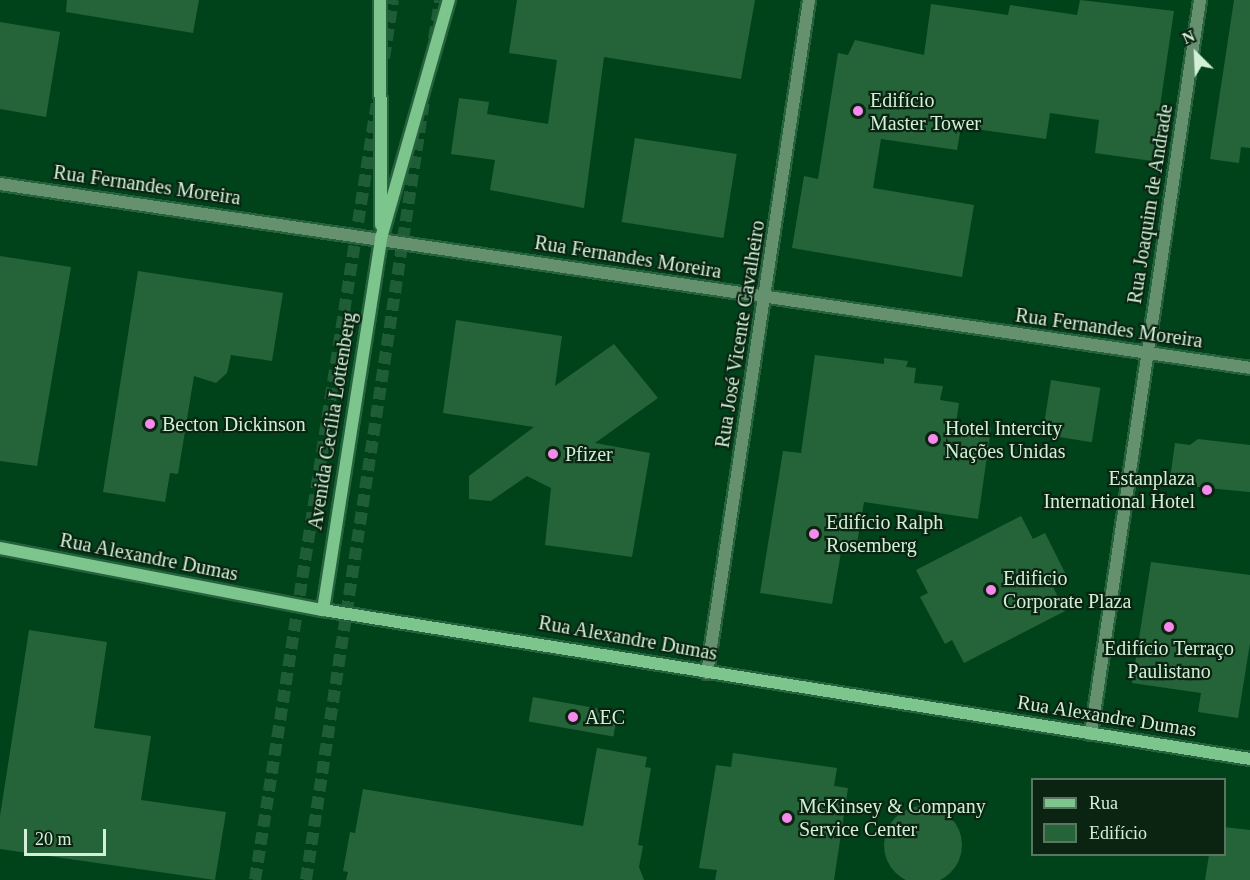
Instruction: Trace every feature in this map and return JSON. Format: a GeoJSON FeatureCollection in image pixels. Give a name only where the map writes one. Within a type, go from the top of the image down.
{"type":"FeatureCollection","features":[{"type":"Feature","properties":{"kind":"street","name":"Avenida Cecília Lottenberg"},"geometry":{"type":"LineString","coordinates":[[380,0],[381,238]]}},
{"type":"Feature","properties":{"kind":"street","name":"Avenida Cecília Lottenberg"},"geometry":{"type":"LineString","coordinates":[[323,610],[381,238],[449,0]]}},
{"type":"Feature","properties":{"kind":"street","name":"Rua José Vicente Cavalheiro"},"geometry":{"type":"LineString","coordinates":[[707,673],[766,298],[809,0]]}},
{"type":"Feature","properties":{"kind":"street","name":"Rua Joaquim de Andrade"},"geometry":{"type":"LineString","coordinates":[[1091,734],[1200,0]]}},
{"type":"Feature","properties":{"kind":"street","name":"Rua Fernandes Moreira"},"geometry":{"type":"LineString","coordinates":[[0,184],[381,238],[766,298],[1250,368]]}},
{"type":"Feature","properties":{"kind":"street","name":"Rua Alexandre Dumas"},"geometry":{"type":"LineString","coordinates":[[0,548],[323,610],[1250,759]]}},
{"type":"Feature","properties":{"kind":"building"},"geometry":{"type":"Polygon","coordinates":[[[67,0],[199,0],[193,33],[66,12],[67,0]]]}},
{"type":"Feature","properties":{"kind":"building"},"geometry":{"type":"Polygon","coordinates":[[[517,0],[755,0],[741,79],[604,57],[584,208],[490,190],[495,160],[451,154],[459,98],[489,102],[487,114],[548,124],[557,60],[509,53],[517,0]]]}},
{"type":"Feature","properties":{"kind":"building"},"geometry":{"type":"Polygon","coordinates":[[[1080,0],[1174,11],[1152,161],[1095,153],[1099,120],[1050,113],[1046,139],[961,127],[957,150],[881,139],[873,188],[974,205],[962,277],[792,248],[804,176],[818,179],[838,53],[848,55],[855,40],[924,55],[931,4],[1008,15],[1010,5],[1077,15],[1080,0]]]}},
{"type":"Feature","properties":{"kind":"building"},"geometry":{"type":"Polygon","coordinates":[[[1234,0],[1250,0],[1250,148],[1241,147],[1239,163],[1210,159],[1234,0]]]}},
{"type":"Feature","properties":{"kind":"building"},"geometry":{"type":"Polygon","coordinates":[[[0,22],[60,32],[46,117],[0,109],[0,22]]]}},
{"type":"Feature","properties":{"kind":"building"},"geometry":{"type":"Polygon","coordinates":[[[635,138],[737,154],[723,238],[622,222],[635,138]]]}},
{"type":"Feature","properties":{"kind":"building"},"geometry":{"type":"Polygon","coordinates":[[[0,256],[71,267],[37,466],[0,461],[0,256]]]}},
{"type":"Feature","properties":{"kind":"building","name":"Becton Dickinson"},"geometry":{"type":"Polygon","coordinates":[[[138,271],[283,293],[272,361],[231,355],[227,373],[216,383],[194,376],[178,474],[170,473],[165,502],[103,492],[138,271]]]}},
{"type":"Feature","properties":{"kind":"building"},"geometry":{"type":"Polygon","coordinates":[[[456,320],[562,336],[555,386],[614,344],[658,398],[595,443],[650,453],[632,557],[545,545],[551,488],[527,476],[491,501],[469,499],[469,476],[534,427],[443,413],[456,320]]]}},
{"type":"Feature","properties":{"kind":"building"},"geometry":{"type":"Polygon","coordinates":[[[815,355],[884,364],[884,358],[908,361],[906,367],[916,368],[914,383],[943,386],[940,400],[959,403],[956,423],[991,428],[978,519],[864,502],[857,543],[843,541],[832,604],[760,593],[783,451],[801,453],[815,355]]]}},
{"type":"Feature","properties":{"kind":"building"},"geometry":{"type":"Polygon","coordinates":[[[1051,380],[1100,388],[1092,442],[1042,434],[1051,380]]]}},
{"type":"Feature","properties":{"kind":"building"},"geometry":{"type":"Polygon","coordinates":[[[1198,439],[1250,445],[1250,492],[1186,486],[1187,482],[1170,479],[1175,443],[1190,445],[1198,439]]]}},
{"type":"Feature","properties":{"kind":"building","name":"Edificio Corporate Plaza"},"geometry":{"type":"Polygon","coordinates":[[[1021,516],[1033,539],[1045,533],[1068,579],[1053,587],[1065,611],[964,663],[952,640],[945,644],[920,597],[928,593],[916,570],[1021,516]]]}},
{"type":"Feature","properties":{"kind":"building"},"geometry":{"type":"Polygon","coordinates":[[[1151,562],[1250,575],[1250,643],[1238,718],[1198,712],[1201,693],[1132,683],[1151,562]]]}},
{"type":"Feature","properties":{"kind":"building"},"geometry":{"type":"Polygon","coordinates":[[[29,630],[107,642],[94,728],[151,736],[141,800],[226,812],[215,880],[0,849],[0,816],[29,630]]]}},
{"type":"Feature","properties":{"kind":"building"},"geometry":{"type":"Polygon","coordinates":[[[533,697],[618,712],[613,737],[529,722],[533,697]]]}},
{"type":"Feature","properties":{"kind":"building"},"geometry":{"type":"Polygon","coordinates":[[[597,748],[647,757],[645,767],[651,768],[638,845],[643,846],[639,867],[644,880],[346,880],[348,872],[343,871],[350,832],[355,833],[363,789],[583,826],[597,748]]]}},
{"type":"Feature","properties":{"kind":"building"},"geometry":{"type":"Polygon","coordinates":[[[733,753],[837,768],[834,786],[848,788],[834,880],[715,880],[717,870],[699,868],[716,765],[731,767],[733,753]]]}},
{"type":"Feature","properties":{"kind":"building"},"geometry":{"type":"Polygon","coordinates":[[[915,807],[931,807],[945,812],[956,823],[961,837],[961,853],[956,867],[945,878],[938,881],[908,881],[901,878],[890,867],[885,853],[885,837],[890,823],[901,812],[915,807]]]}},
{"type":"Feature","properties":{"kind":"building"},"geometry":{"type":"Polygon","coordinates":[[[1226,827],[1250,830],[1250,880],[1205,880],[1209,856],[1226,856],[1226,827]]]}},
{"type":"Feature","properties":{"kind":"tunnel"},"geometry":{"type":"LineString","coordinates":[[384,58],[393,0]]}},
{"type":"Feature","properties":{"kind":"tunnel"},"geometry":{"type":"LineString","coordinates":[[434,39],[440,0]]}},
{"type":"Feature","properties":{"kind":"tunnel"},"geometry":{"type":"LineString","coordinates":[[306,880],[424,101]]}},
{"type":"Feature","properties":{"kind":"tunnel"},"geometry":{"type":"LineString","coordinates":[[255,880],[377,102]]}},
{"type":"Feature","properties":{"kind":"place","name":"Edifício Master Tower"},"geometry":{"type":"Point","coordinates":[858,111]}},
{"type":"Feature","properties":{"kind":"place","name":"Becton Dickinson"},"geometry":{"type":"Point","coordinates":[150,424]}},
{"type":"Feature","properties":{"kind":"place","name":"Hotel Intercity Nações Unidas"},"geometry":{"type":"Point","coordinates":[933,439]}},
{"type":"Feature","properties":{"kind":"place","name":"Pfizer"},"geometry":{"type":"Point","coordinates":[553,454]}},
{"type":"Feature","properties":{"kind":"place","name":"Estanplaza International Hotel"},"geometry":{"type":"Point","coordinates":[1207,490]}},
{"type":"Feature","properties":{"kind":"place","name":"Edifício Ralph Rosemberg"},"geometry":{"type":"Point","coordinates":[814,534]}},
{"type":"Feature","properties":{"kind":"place","name":"Edificio Corporate Plaza"},"geometry":{"type":"Point","coordinates":[991,590]}},
{"type":"Feature","properties":{"kind":"place","name":"Edifício Terraço Paulistano"},"geometry":{"type":"Point","coordinates":[1169,627]}},
{"type":"Feature","properties":{"kind":"place","name":"AEC"},"geometry":{"type":"Point","coordinates":[573,717]}},
{"type":"Feature","properties":{"kind":"place","name":"McKinsey & Company Service Center"},"geometry":{"type":"Point","coordinates":[787,818]}}]}
